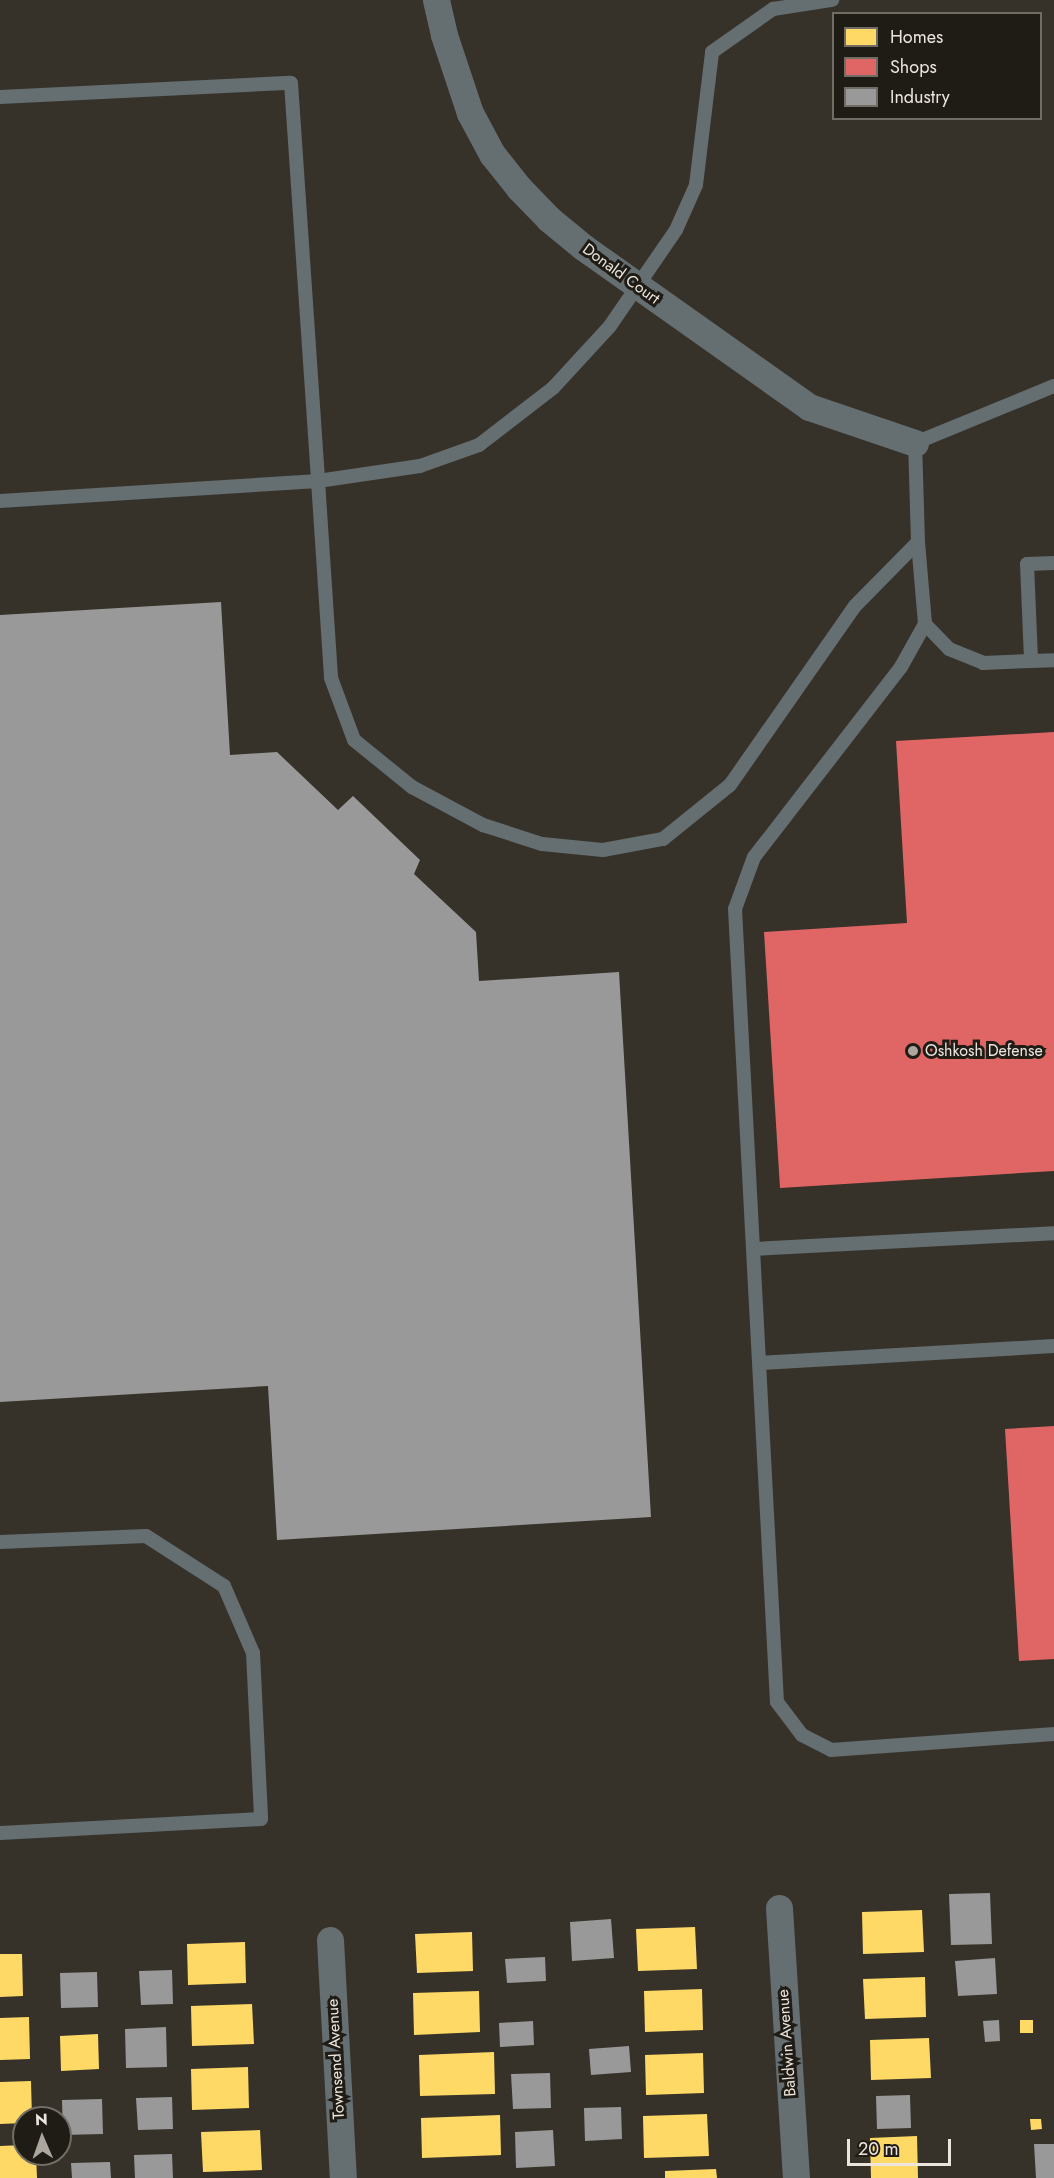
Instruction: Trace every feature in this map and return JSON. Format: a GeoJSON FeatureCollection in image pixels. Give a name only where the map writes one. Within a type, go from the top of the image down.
{"type":"FeatureCollection","features":[{"type":"Feature","properties":{"kind":"street","name":"Donald Court"},"geometry":{"type":"LineString","coordinates":[[436,0],[456,75],[492,154],[519,188],[549,219],[638,286],[809,407],[915,443]]}},
{"type":"Feature","properties":{"kind":"street","name":"Baldwin Avenue"},"geometry":{"type":"LineString","coordinates":[[779,1908],[796,2178]]}},
{"type":"Feature","properties":{"kind":"street","name":"Townsend Avenue"},"geometry":{"type":"LineString","coordinates":[[330,1940],[343,2178]]}},
{"type":"Feature","properties":{"kind":"lane"},"geometry":{"type":"LineString","coordinates":[[0,501],[318,481],[420,466],[479,445],[553,388],[610,326],[676,230],[696,185],[712,52],[773,9],[832,0]]}},
{"type":"Feature","properties":{"kind":"lane"},"geometry":{"type":"LineString","coordinates":[[0,97],[291,83],[331,678],[354,740],[412,787],[483,825],[542,844],[603,850],[663,839],[730,785],[855,606],[918,542]]}},
{"type":"Feature","properties":{"kind":"lane"},"geometry":{"type":"LineString","coordinates":[[1054,386],[915,443],[918,542],[925,624],[901,668],[754,857],[735,909],[777,1702],[786,1719],[815,1744],[831,1750],[1054,1734]]}},
{"type":"Feature","properties":{"kind":"lane"},"geometry":{"type":"LineString","coordinates":[[1031,661],[1027,564],[1054,563]]}},
{"type":"Feature","properties":{"kind":"lane"},"geometry":{"type":"LineString","coordinates":[[925,624],[949,649],[983,663],[1054,660]]}},
{"type":"Feature","properties":{"kind":"lane"},"geometry":{"type":"LineString","coordinates":[[753,1249],[1054,1233]]}},
{"type":"Feature","properties":{"kind":"lane"},"geometry":{"type":"LineString","coordinates":[[760,1363],[1054,1346]]}},
{"type":"Feature","properties":{"kind":"lane"},"geometry":{"type":"LineString","coordinates":[[0,1542],[147,1536],[224,1586],[253,1653],[261,1819],[0,1833]]}},
{"type":"Feature","properties":{"kind":"building: Homes"},"geometry":{"type":"Polygon","coordinates":[[[922,1910],[924,1952],[863,1954],[862,1912],[922,1910]]]}},
{"type":"Feature","properties":{"kind":"building: Homes"},"geometry":{"type":"Polygon","coordinates":[[[695,1927],[697,1969],[638,1971],[636,1929],[695,1927]]]}},
{"type":"Feature","properties":{"kind":"building: Homes"},"geometry":{"type":"Polygon","coordinates":[[[472,1932],[473,1971],[417,1973],[415,1934],[472,1932]]]}},
{"type":"Feature","properties":{"kind":"building: Homes"},"geometry":{"type":"Polygon","coordinates":[[[245,1942],[246,1983],[188,1985],[187,1944],[245,1942]]]}},
{"type":"Feature","properties":{"kind":"building: Homes"},"geometry":{"type":"Polygon","coordinates":[[[0,1954],[22,1954],[23,1996],[0,1997],[0,1954]]]}},
{"type":"Feature","properties":{"kind":"building: Homes"},"geometry":{"type":"Polygon","coordinates":[[[925,1977],[926,2017],[865,2019],[863,1979],[925,1977]]]}},
{"type":"Feature","properties":{"kind":"building: Homes"},"geometry":{"type":"Polygon","coordinates":[[[702,1989],[703,2030],[645,2032],[644,1991],[702,1989]]]}},
{"type":"Feature","properties":{"kind":"building: Homes"},"geometry":{"type":"Polygon","coordinates":[[[479,1991],[480,2032],[414,2035],[413,1993],[479,1991]]]}},
{"type":"Feature","properties":{"kind":"building: Homes"},"geometry":{"type":"Polygon","coordinates":[[[252,2004],[254,2044],[192,2046],[191,2006],[252,2004]]]}},
{"type":"Feature","properties":{"kind":"building: Homes"},"geometry":{"type":"Polygon","coordinates":[[[29,2017],[30,2059],[0,2060],[0,2018],[29,2017]]]}},
{"type":"Feature","properties":{"kind":"building: Homes"},"geometry":{"type":"Polygon","coordinates":[[[1020,2020],[1033,2020],[1033,2033],[1020,2033],[1020,2020]]]}},
{"type":"Feature","properties":{"kind":"building: Homes"},"geometry":{"type":"Polygon","coordinates":[[[98,2034],[99,2069],[61,2071],[60,2036],[98,2034]]]}},
{"type":"Feature","properties":{"kind":"building: Homes"},"geometry":{"type":"Polygon","coordinates":[[[929,2038],[931,2078],[871,2080],[870,2040],[929,2038]]]}},
{"type":"Feature","properties":{"kind":"building: Homes"},"geometry":{"type":"Polygon","coordinates":[[[494,2052],[495,2094],[420,2096],[419,2055],[494,2052]]]}},
{"type":"Feature","properties":{"kind":"building: Homes"},"geometry":{"type":"Polygon","coordinates":[[[703,2053],[704,2093],[646,2095],[645,2055],[703,2053]]]}},
{"type":"Feature","properties":{"kind":"building: Homes"},"geometry":{"type":"Polygon","coordinates":[[[248,2067],[249,2108],[192,2110],[191,2069],[248,2067]]]}},
{"type":"Feature","properties":{"kind":"building: Homes"},"geometry":{"type":"Polygon","coordinates":[[[31,2081],[32,2106],[12,2106],[12,2124],[0,2124],[0,2082],[31,2081]]]}},
{"type":"Feature","properties":{"kind":"building: Homes"},"geometry":{"type":"Polygon","coordinates":[[[707,2114],[709,2156],[644,2158],[643,2116],[707,2114]]]}},
{"type":"Feature","properties":{"kind":"building: Homes"},"geometry":{"type":"Polygon","coordinates":[[[500,2115],[501,2155],[422,2158],[421,2118],[500,2115]]]}},
{"type":"Feature","properties":{"kind":"building: Homes"},"geometry":{"type":"Polygon","coordinates":[[[1030,2119],[1041,2119],[1042,2129],[1031,2130],[1030,2119]]]}},
{"type":"Feature","properties":{"kind":"building: Homes"},"geometry":{"type":"Polygon","coordinates":[[[260,2130],[262,2170],[203,2172],[201,2132],[260,2130]]]}},
{"type":"Feature","properties":{"kind":"building: Homes"},"geometry":{"type":"Polygon","coordinates":[[[917,2136],[918,2178],[871,2178],[870,2138],[917,2136]]]}},
{"type":"Feature","properties":{"kind":"building: Homes"},"geometry":{"type":"Polygon","coordinates":[[[0,2146],[12,2146],[12,2166],[36,2166],[37,2178],[0,2178],[0,2146]]]}},
{"type":"Feature","properties":{"kind":"building: Homes"},"geometry":{"type":"Polygon","coordinates":[[[716,2169],[717,2178],[665,2178],[665,2171],[716,2169]]]}},
{"type":"Feature","properties":{"kind":"building: Shops","name":"Oshkosh Defense"},"geometry":{"type":"Polygon","coordinates":[[[1054,732],[1054,1171],[780,1188],[764,932],[907,923],[896,741],[1054,732]]]}},
{"type":"Feature","properties":{"kind":"building: Shops"},"geometry":{"type":"Polygon","coordinates":[[[1054,1426],[1054,1659],[1019,1661],[1005,1429],[1054,1426]]]}},
{"type":"Feature","properties":{"kind":"building: Industry"},"geometry":{"type":"Polygon","coordinates":[[[221,602],[230,755],[277,752],[338,810],[353,796],[420,860],[414,874],[476,932],[479,981],[619,972],[651,1517],[277,1540],[268,1386],[0,1402],[0,615],[221,602]]]}},
{"type":"Feature","properties":{"kind":"building: Industry"},"geometry":{"type":"Polygon","coordinates":[[[990,1893],[992,1944],[951,1945],[949,1894],[990,1893]]]}},
{"type":"Feature","properties":{"kind":"building: Industry"},"geometry":{"type":"Polygon","coordinates":[[[611,1919],[614,1958],[572,1961],[570,1922],[611,1919]]]}},
{"type":"Feature","properties":{"kind":"building: Industry"},"geometry":{"type":"Polygon","coordinates":[[[545,1957],[546,1981],[507,1983],[505,1959],[545,1957]]]}},
{"type":"Feature","properties":{"kind":"building: Industry"},"geometry":{"type":"Polygon","coordinates":[[[995,1958],[997,1994],[958,1996],[955,1961],[995,1958]]]}},
{"type":"Feature","properties":{"kind":"building: Industry"},"geometry":{"type":"Polygon","coordinates":[[[172,1970],[173,2004],[141,2005],[139,1971],[172,1970]]]}},
{"type":"Feature","properties":{"kind":"building: Industry"},"geometry":{"type":"Polygon","coordinates":[[[97,1972],[98,2007],[61,2008],[60,1973],[97,1972]]]}},
{"type":"Feature","properties":{"kind":"building: Industry"},"geometry":{"type":"Polygon","coordinates":[[[999,2020],[1000,2041],[985,2042],[983,2021],[999,2020]]]}},
{"type":"Feature","properties":{"kind":"building: Industry"},"geometry":{"type":"Polygon","coordinates":[[[533,2021],[534,2045],[500,2047],[499,2023],[533,2021]]]}},
{"type":"Feature","properties":{"kind":"building: Industry"},"geometry":{"type":"Polygon","coordinates":[[[166,2027],[167,2067],[126,2068],[125,2029],[166,2027]]]}},
{"type":"Feature","properties":{"kind":"building: Industry"},"geometry":{"type":"Polygon","coordinates":[[[629,2046],[631,2072],[591,2075],[589,2049],[629,2046]]]}},
{"type":"Feature","properties":{"kind":"building: Industry"},"geometry":{"type":"Polygon","coordinates":[[[550,2073],[551,2108],[513,2109],[511,2074],[550,2073]]]}},
{"type":"Feature","properties":{"kind":"building: Industry"},"geometry":{"type":"Polygon","coordinates":[[[910,2095],[911,2128],[877,2129],[876,2096],[910,2095]]]}},
{"type":"Feature","properties":{"kind":"building: Industry"},"geometry":{"type":"Polygon","coordinates":[[[172,2097],[173,2129],[138,2130],[136,2098],[172,2097]]]}},
{"type":"Feature","properties":{"kind":"building: Industry"},"geometry":{"type":"Polygon","coordinates":[[[102,2099],[103,2134],[72,2135],[72,2106],[62,2106],[62,2100],[102,2099]]]}},
{"type":"Feature","properties":{"kind":"building: Industry"},"geometry":{"type":"Polygon","coordinates":[[[621,2107],[622,2139],[585,2141],[584,2108],[621,2107]]]}},
{"type":"Feature","properties":{"kind":"building: Industry"},"geometry":{"type":"Polygon","coordinates":[[[553,2130],[555,2166],[516,2168],[515,2132],[553,2130]]]}},
{"type":"Feature","properties":{"kind":"building: Industry"},"geometry":{"type":"Polygon","coordinates":[[[1034,2144],[1054,2144],[1054,2178],[1036,2178],[1034,2144]]]}},
{"type":"Feature","properties":{"kind":"building: Industry"},"geometry":{"type":"Polygon","coordinates":[[[172,2154],[173,2178],[135,2178],[134,2155],[172,2154]]]}},
{"type":"Feature","properties":{"kind":"building: Industry"},"geometry":{"type":"Polygon","coordinates":[[[110,2162],[111,2178],[72,2178],[72,2163],[110,2162]]]}},
{"type":"Feature","properties":{"kind":"place","name":"Oshkosh Defense"},"geometry":{"type":"Point","coordinates":[913,1051]}}]}
